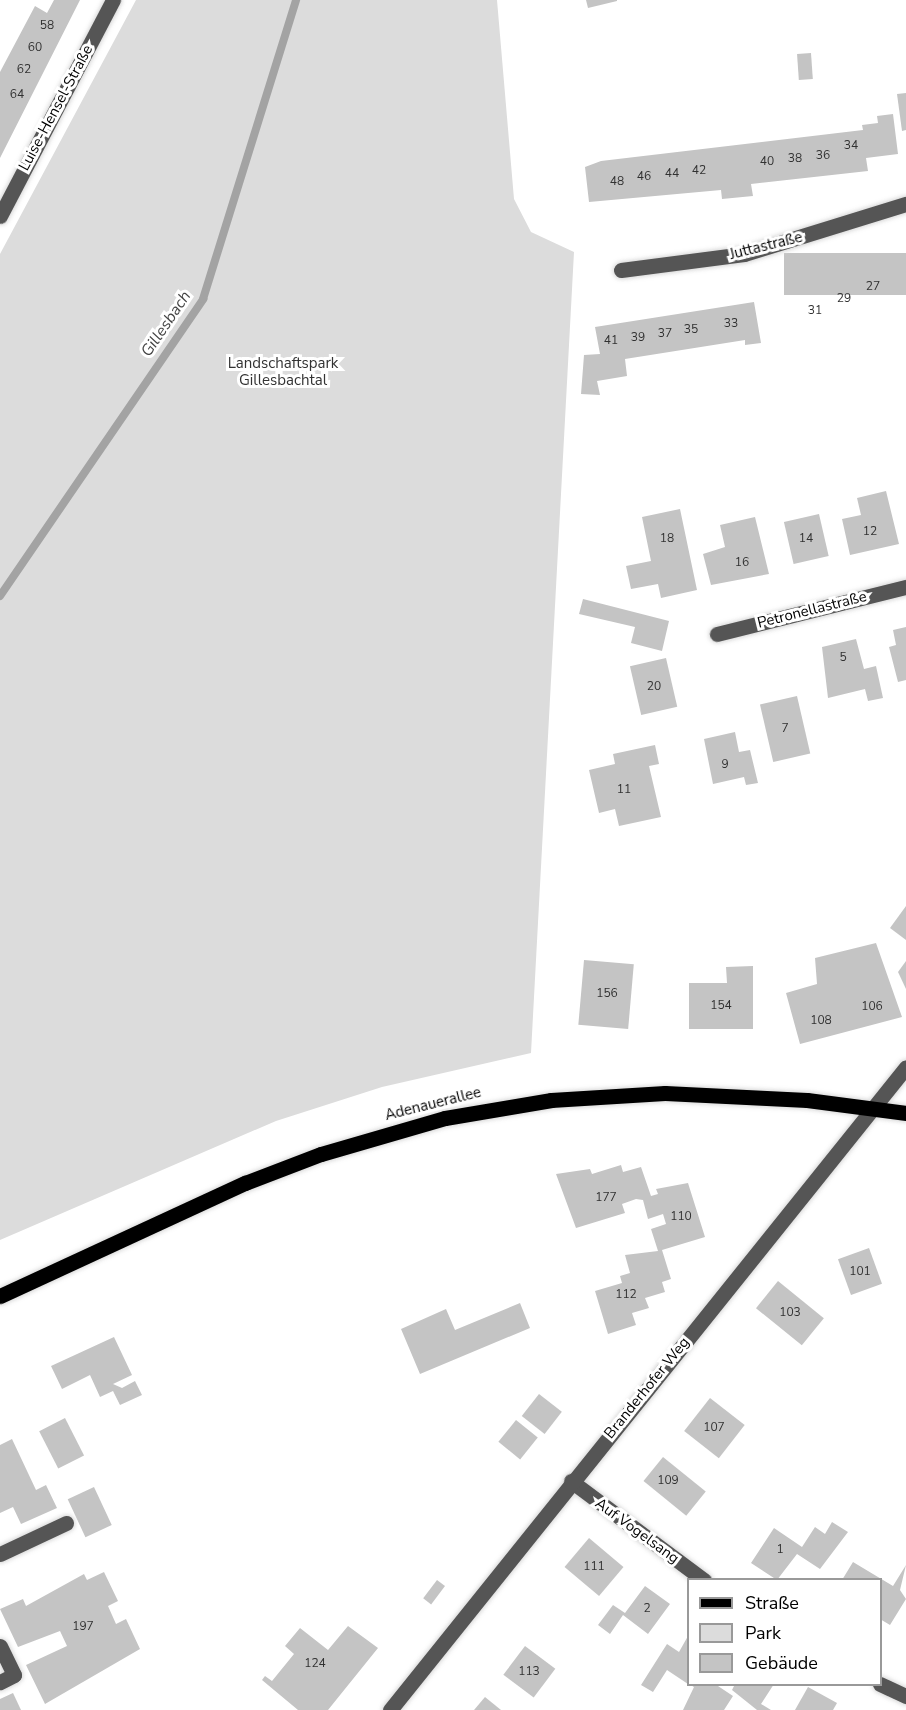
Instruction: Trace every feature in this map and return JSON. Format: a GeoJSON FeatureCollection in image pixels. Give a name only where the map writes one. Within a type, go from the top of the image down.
{"type":"FeatureCollection","features":[{"type":"Feature","properties":{"kind":"main road","name":"Adenauerallee"},"geometry":{"type":"LineString","coordinates":[[0,1296],[245,1183],[321,1154],[445,1118],[551,1100],[665,1093],[874,1108],[906,1113]]}},
{"type":"Feature","properties":{"kind":"street","name":"Luise-Hensel-Straße"},"geometry":{"type":"LineString","coordinates":[[0,216],[113,0]]}},
{"type":"Feature","properties":{"kind":"street","name":"Juttastraße"},"geometry":{"type":"LineString","coordinates":[[621,270],[744,254],[906,204]]}},
{"type":"Feature","properties":{"kind":"street","name":"Petronellastraße"},"geometry":{"type":"LineString","coordinates":[[717,634],[906,587]]}},
{"type":"Feature","properties":{"kind":"street","name":"Branderhofer Weg"},"geometry":{"type":"LineString","coordinates":[[390,1710],[571,1481],[906,1067]]}},
{"type":"Feature","properties":{"kind":"street","name":"Auf Vogelsang"},"geometry":{"type":"LineString","coordinates":[[571,1481],[701,1578]]}},
{"type":"Feature","properties":{"kind":"street"},"geometry":{"type":"LineString","coordinates":[[0,1554],[66,1523]]}},
{"type":"Feature","properties":{"kind":"street"},"geometry":{"type":"LineString","coordinates":[[0,1646],[14,1675],[0,1682]]}},
{"type":"Feature","properties":{"kind":"street"},"geometry":{"type":"LineString","coordinates":[[882,1684],[906,1696]]}},
{"type":"Feature","properties":{"kind":"green space","name":"Landschaftspark Gillesbachtal"},"geometry":{"type":"Polygon","coordinates":[[[136,0],[497,0],[514,199],[531,232],[574,252],[531,1053],[382,1087],[276,1121],[0,1240],[0,254],[136,0]]]}},
{"type":"Feature","properties":{"kind":"building"},"geometry":{"type":"Polygon","coordinates":[[[54,0],[80,0],[0,158],[0,72],[35,6],[47,13],[54,0]]]}},
{"type":"Feature","properties":{"kind":"building"},"geometry":{"type":"Polygon","coordinates":[[[586,0],[617,0],[617,1],[588,8],[586,0]]]}},
{"type":"Feature","properties":{"kind":"building"},"geometry":{"type":"Polygon","coordinates":[[[811,53],[813,79],[799,80],[797,54],[811,53]]]}},
{"type":"Feature","properties":{"kind":"building"},"geometry":{"type":"Polygon","coordinates":[[[906,93],[906,130],[902,131],[897,94],[906,93]]]}},
{"type":"Feature","properties":{"kind":"building"},"geometry":{"type":"Polygon","coordinates":[[[893,114],[898,154],[866,158],[868,171],[751,184],[753,196],[722,199],[721,190],[589,202],[585,167],[601,161],[863,130],[862,125],[878,123],[877,116],[893,114]]]}},
{"type":"Feature","properties":{"kind":"building"},"geometry":{"type":"Polygon","coordinates":[[[784,253],[906,253],[906,295],[784,295],[784,253]]]}},
{"type":"Feature","properties":{"kind":"building"},"geometry":{"type":"Polygon","coordinates":[[[754,302],[761,343],[745,345],[745,340],[625,359],[627,376],[597,381],[600,395],[581,394],[584,355],[600,354],[595,327],[754,302]]]}},
{"type":"Feature","properties":{"kind":"building"},"geometry":{"type":"Polygon","coordinates":[[[886,491],[899,544],[850,555],[842,519],[861,515],[857,498],[886,491]]]}},
{"type":"Feature","properties":{"kind":"building"},"geometry":{"type":"Polygon","coordinates":[[[680,509],[697,590],[661,598],[658,584],[631,589],[626,566],[651,561],[642,517],[680,509]]]}},
{"type":"Feature","properties":{"kind":"building"},"geometry":{"type":"Polygon","coordinates":[[[819,514],[829,556],[794,564],[784,522],[819,514]]]}},
{"type":"Feature","properties":{"kind":"building"},"geometry":{"type":"Polygon","coordinates":[[[755,517],[769,574],[711,585],[703,554],[725,547],[720,525],[755,517]]]}},
{"type":"Feature","properties":{"kind":"building"},"geometry":{"type":"Polygon","coordinates":[[[583,599],[669,621],[662,651],[631,643],[635,627],[579,614],[583,599]]]}},
{"type":"Feature","properties":{"kind":"building"},"geometry":{"type":"Polygon","coordinates":[[[906,627],[906,680],[898,682],[889,647],[896,645],[893,630],[906,627]]]}},
{"type":"Feature","properties":{"kind":"building"},"geometry":{"type":"Polygon","coordinates":[[[856,639],[864,669],[876,666],[883,698],[868,701],[865,689],[828,698],[822,647],[856,639]]]}},
{"type":"Feature","properties":{"kind":"building"},"geometry":{"type":"Polygon","coordinates":[[[666,658],[677,707],[641,715],[630,666],[666,658]]]}},
{"type":"Feature","properties":{"kind":"building"},"geometry":{"type":"Polygon","coordinates":[[[797,696],[810,753],[773,762],[760,705],[797,696]]]}},
{"type":"Feature","properties":{"kind":"building"},"geometry":{"type":"Polygon","coordinates":[[[735,732],[739,752],[750,750],[758,783],[746,785],[744,777],[713,784],[704,739],[735,732]]]}},
{"type":"Feature","properties":{"kind":"building"},"geometry":{"type":"Polygon","coordinates":[[[655,745],[659,764],[649,766],[661,817],[619,826],[615,809],[599,813],[589,770],[615,764],[613,754],[655,745]]]}},
{"type":"Feature","properties":{"kind":"building"},"geometry":{"type":"Polygon","coordinates":[[[906,906],[906,940],[890,928],[906,906]]]}},
{"type":"Feature","properties":{"kind":"building"},"geometry":{"type":"Polygon","coordinates":[[[876,943],[902,1017],[800,1044],[786,993],[817,984],[815,958],[876,943]]]}},
{"type":"Feature","properties":{"kind":"building"},"geometry":{"type":"Polygon","coordinates":[[[584,960],[634,964],[628,1029],[578,1025],[584,960]]]}},
{"type":"Feature","properties":{"kind":"building"},"geometry":{"type":"Polygon","coordinates":[[[906,961],[906,989],[898,972],[906,961]]]}},
{"type":"Feature","properties":{"kind":"building"},"geometry":{"type":"Polygon","coordinates":[[[753,966],[753,1029],[689,1029],[689,983],[727,983],[726,967],[753,966]]]}},
{"type":"Feature","properties":{"kind":"building"},"geometry":{"type":"Polygon","coordinates":[[[621,1165],[623,1172],[641,1167],[651,1196],[658,1194],[656,1189],[688,1183],[705,1237],[662,1250],[671,1279],[662,1282],[665,1292],[645,1298],[649,1308],[632,1313],[636,1325],[608,1334],[595,1291],[622,1283],[620,1276],[630,1273],[625,1255],[658,1251],[651,1229],[666,1224],[663,1214],[648,1219],[643,1200],[636,1199],[622,1204],[625,1213],[576,1228],[556,1174],[590,1169],[592,1174],[621,1165]]]}},
{"type":"Feature","properties":{"kind":"building"},"geometry":{"type":"Polygon","coordinates":[[[869,1248],[882,1284],[851,1295],[838,1259],[869,1248]]]}},
{"type":"Feature","properties":{"kind":"building"},"geometry":{"type":"Polygon","coordinates":[[[778,1281],[824,1318],[802,1345],[756,1308],[778,1281]]]}},
{"type":"Feature","properties":{"kind":"building"},"geometry":{"type":"Polygon","coordinates":[[[520,1303],[530,1328],[420,1374],[401,1329],[446,1309],[455,1330],[520,1303]]]}},
{"type":"Feature","properties":{"kind":"building"},"geometry":{"type":"Polygon","coordinates":[[[114,1337],[132,1375],[113,1384],[122,1388],[135,1381],[142,1395],[120,1405],[113,1391],[100,1397],[90,1375],[62,1389],[51,1366],[114,1337]]]}},
{"type":"Feature","properties":{"kind":"building"},"geometry":{"type":"Polygon","coordinates":[[[539,1394],[562,1412],[545,1434],[522,1416],[539,1394]]]}},
{"type":"Feature","properties":{"kind":"building"},"geometry":{"type":"Polygon","coordinates":[[[710,1398],[745,1425],[719,1458],[684,1431],[710,1398]]]}},
{"type":"Feature","properties":{"kind":"building"},"geometry":{"type":"Polygon","coordinates":[[[65,1418],[84,1455],[58,1469],[39,1431],[65,1418]]]}},
{"type":"Feature","properties":{"kind":"building"},"geometry":{"type":"Polygon","coordinates":[[[516,1420],[538,1438],[520,1459],[498,1442],[516,1420]]]}},
{"type":"Feature","properties":{"kind":"building"},"geometry":{"type":"Polygon","coordinates":[[[12,1439],[36,1490],[46,1485],[57,1508],[21,1524],[13,1507],[0,1513],[0,1445],[12,1439]]]}},
{"type":"Feature","properties":{"kind":"building"},"geometry":{"type":"Polygon","coordinates":[[[663,1457],[706,1492],[686,1516],[643,1481],[663,1457]]]}},
{"type":"Feature","properties":{"kind":"building"},"geometry":{"type":"Polygon","coordinates":[[[94,1487],[112,1525],[85,1537],[68,1499],[94,1487]]]}},
{"type":"Feature","properties":{"kind":"building"},"geometry":{"type":"Polygon","coordinates":[[[832,1522],[848,1532],[820,1569],[797,1554],[779,1578],[774,1578],[751,1563],[774,1528],[802,1547],[815,1527],[825,1534],[832,1522]]]}},
{"type":"Feature","properties":{"kind":"building"},"geometry":{"type":"Polygon","coordinates":[[[589,1538],[623,1567],[599,1596],[565,1567],[589,1538]]]}},
{"type":"Feature","properties":{"kind":"building"},"geometry":{"type":"Polygon","coordinates":[[[853,1562],[880,1578],[843,1578],[853,1562]]]}},
{"type":"Feature","properties":{"kind":"building"},"geometry":{"type":"Polygon","coordinates":[[[906,1565],[900,1590],[906,1599],[890,1625],[882,1620],[882,1579],[893,1586],[906,1565]]]}},
{"type":"Feature","properties":{"kind":"building"},"geometry":{"type":"Polygon","coordinates":[[[104,1572],[118,1601],[108,1606],[116,1624],[126,1619],[140,1649],[45,1704],[26,1665],[67,1646],[60,1631],[18,1647],[0,1609],[23,1599],[26,1606],[84,1574],[87,1580],[104,1572]]]}},
{"type":"Feature","properties":{"kind":"building"},"geometry":{"type":"Polygon","coordinates":[[[437,1580],[445,1586],[431,1604],[423,1598],[437,1580]]]}},
{"type":"Feature","properties":{"kind":"building"},"geometry":{"type":"Polygon","coordinates":[[[645,1586],[670,1604],[648,1634],[623,1615],[610,1634],[598,1625],[613,1605],[625,1613],[645,1586]]]}},
{"type":"Feature","properties":{"kind":"building"},"geometry":{"type":"Polygon","coordinates":[[[348,1626],[378,1648],[328,1710],[298,1710],[262,1680],[265,1676],[272,1681],[294,1654],[285,1646],[300,1628],[328,1650],[348,1626]]]}},
{"type":"Feature","properties":{"kind":"building"},"geometry":{"type":"Polygon","coordinates":[[[687,1638],[687,1683],[667,1670],[653,1692],[641,1685],[667,1644],[679,1652],[687,1638]]]}},
{"type":"Feature","properties":{"kind":"building"},"geometry":{"type":"Polygon","coordinates":[[[525,1646],[555,1669],[534,1698],[503,1675],[525,1646]]]}},
{"type":"Feature","properties":{"kind":"building"},"geometry":{"type":"Polygon","coordinates":[[[692,1686],[718,1686],[733,1696],[724,1710],[683,1710],[694,1687],[692,1686]]]}},
{"type":"Feature","properties":{"kind":"building"},"geometry":{"type":"Polygon","coordinates":[[[734,1686],[773,1686],[761,1704],[771,1710],[757,1710],[732,1690],[734,1686]]]}},
{"type":"Feature","properties":{"kind":"building"},"geometry":{"type":"Polygon","coordinates":[[[808,1687],[837,1703],[833,1710],[795,1710],[808,1687]]]}},
{"type":"Feature","properties":{"kind":"building"},"geometry":{"type":"Polygon","coordinates":[[[13,1693],[21,1710],[0,1710],[0,1699],[13,1693]]]}},
{"type":"Feature","properties":{"kind":"building"},"geometry":{"type":"Polygon","coordinates":[[[485,1697],[501,1710],[474,1710],[485,1697]]]}},
{"type":"Feature","properties":{"kind":"waterway","name":"Gillesbach"},"geometry":{"type":"LineString","coordinates":[[0,596],[203,299],[296,0]]}}]}
